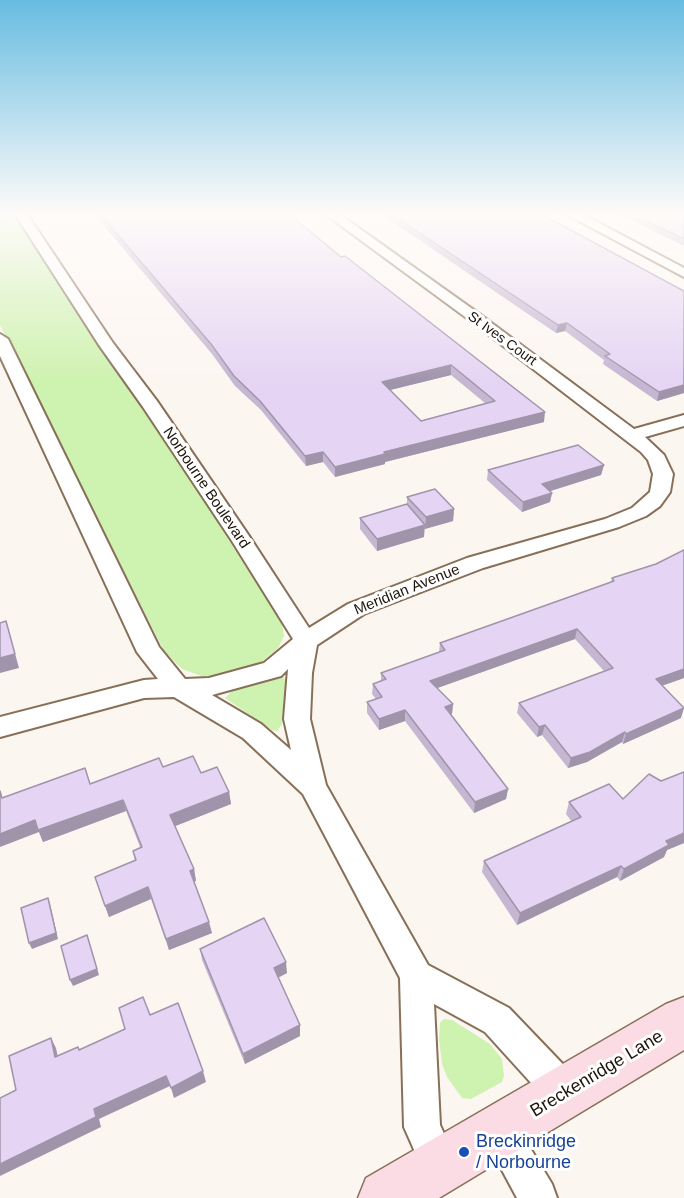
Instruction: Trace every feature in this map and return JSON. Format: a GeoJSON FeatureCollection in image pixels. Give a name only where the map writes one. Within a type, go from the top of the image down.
{"type":"FeatureCollection","features":[{"type":"Feature","properties":{"kind":"main road","name":"Breckenridge Lane"},"geometry":{"type":"LineString","coordinates":[[386,1198],[684,1022]]}},
{"type":"Feature","properties":{"kind":"street","name":"Norbourne Boulevard"},"geometry":{"type":"LineString","coordinates":[[58,270],[242,541],[306,641]]}},
{"type":"Feature","properties":{"kind":"street","name":"St Ives Court"},"geometry":{"type":"LineString","coordinates":[[408,270],[648,448],[657,459],[663,474]]}},
{"type":"Feature","properties":{"kind":"street"},"geometry":{"type":"LineString","coordinates":[[0,339],[149,652],[180,689],[252,731],[313,786]]}},
{"type":"Feature","properties":{"kind":"street"},"geometry":{"type":"LineString","coordinates":[[631,435],[684,420]]}},
{"type":"Feature","properties":{"kind":"street","name":"Meridian Avenue"},"geometry":{"type":"LineString","coordinates":[[0,727],[144,689],[180,689],[229,683],[272,670],[306,641],[345,615],[399,591],[475,563],[612,523],[639,512],[660,492],[663,474]]}},
{"type":"Feature","properties":{"kind":"street"},"geometry":{"type":"LineString","coordinates":[[306,641],[300,673],[297,719],[313,786],[416,976],[422,1127],[440,1166]]}},
{"type":"Feature","properties":{"kind":"street"},"geometry":{"type":"LineString","coordinates":[[416,976],[496,1020],[565,1093]]}},
{"type":"Feature","properties":{"kind":"street"},"geometry":{"type":"LineString","coordinates":[[500,1131],[538,1198]]}},
{"type":"Feature","properties":{"kind":"green space"},"geometry":{"type":"Polygon","coordinates":[[[0,270],[52,270],[282,624],[284,636],[278,648],[260,663],[227,675],[204,677],[182,669],[164,651],[0,325],[0,270]]]}},
{"type":"Feature","properties":{"kind":"green space"},"geometry":{"type":"Polygon","coordinates":[[[275,676],[282,676],[288,682],[282,724],[277,731],[272,730],[225,698],[232,691],[275,676]]]}},
{"type":"Feature","properties":{"kind":"green space"},"geometry":{"type":"Polygon","coordinates":[[[444,1019],[452,1020],[490,1044],[502,1059],[504,1076],[502,1082],[471,1099],[462,1098],[447,1077],[442,1064],[439,1039],[440,1023],[444,1019]]]}},
{"type":"Feature","properties":{"kind":"building"},"geometry":{"type":"Polygon","coordinates":[[[148,270],[363,270],[545,412],[384,452],[385,454],[335,467],[323,452],[305,456],[260,401],[234,376],[211,344],[148,270]],[[451,365],[382,382],[421,421],[495,401],[451,365]]]}},
{"type":"Feature","properties":{"kind":"building"},"geometry":{"type":"Polygon","coordinates":[[[475,270],[645,270],[684,291],[684,385],[659,392],[605,356],[610,354],[567,323],[558,325],[475,270]]]}},
{"type":"Feature","properties":{"kind":"building"},"geometry":{"type":"Polygon","coordinates":[[[578,445],[604,465],[542,484],[552,493],[523,502],[488,470],[578,445]]]}},
{"type":"Feature","properties":{"kind":"building"},"geometry":{"type":"Polygon","coordinates":[[[435,489],[454,509],[426,517],[407,497],[435,489]]]}},
{"type":"Feature","properties":{"kind":"building"},"geometry":{"type":"Polygon","coordinates":[[[407,504],[425,525],[377,539],[360,518],[407,504]]]}},
{"type":"Feature","properties":{"kind":"building"},"geometry":{"type":"Polygon","coordinates":[[[684,550],[684,669],[656,679],[684,708],[626,734],[625,732],[590,752],[571,758],[545,725],[539,727],[519,703],[613,668],[577,629],[430,681],[453,704],[445,707],[508,789],[475,802],[405,710],[379,719],[367,702],[382,697],[373,684],[386,679],[381,673],[445,650],[440,643],[614,581],[612,578],[656,564],[684,550]]]}},
{"type":"Feature","properties":{"kind":"building"},"geometry":{"type":"Polygon","coordinates":[[[6,621],[15,654],[0,658],[0,623],[6,621]]]}},
{"type":"Feature","properties":{"kind":"building"},"geometry":{"type":"Polygon","coordinates":[[[193,756],[201,773],[217,767],[229,792],[170,815],[194,869],[190,871],[209,922],[166,939],[148,887],[105,906],[95,877],[136,860],[133,851],[142,847],[123,800],[38,830],[35,820],[0,834],[0,791],[2,798],[85,768],[90,784],[159,758],[163,767],[193,756]]]}},
{"type":"Feature","properties":{"kind":"building"},"geometry":{"type":"Polygon","coordinates":[[[684,772],[684,833],[666,841],[669,845],[624,869],[621,866],[520,913],[484,861],[581,817],[569,802],[609,784],[623,799],[649,774],[661,781],[684,772]]]}},
{"type":"Feature","properties":{"kind":"building"},"geometry":{"type":"Polygon","coordinates":[[[48,898],[56,933],[29,943],[21,908],[48,898]]]}},
{"type":"Feature","properties":{"kind":"building"},"geometry":{"type":"Polygon","coordinates":[[[264,918],[286,962],[274,968],[300,1025],[243,1054],[200,949],[264,918]]]}},
{"type":"Feature","properties":{"kind":"building"},"geometry":{"type":"Polygon","coordinates":[[[87,935],[97,969],[70,980],[61,946],[87,935]]]}},
{"type":"Feature","properties":{"kind":"building"},"geometry":{"type":"Polygon","coordinates":[[[143,997],[150,1015],[178,1003],[203,1071],[171,1088],[166,1076],[94,1109],[96,1117],[0,1164],[0,1098],[16,1090],[9,1056],[51,1038],[55,1057],[78,1047],[79,1050],[125,1029],[119,1008],[143,997]]]}},
{"type":"Feature","properties":{"kind":"place","name":"Breckinridge / Norbourne"},"geometry":{"type":"Point","coordinates":[464,1152]}}]}
